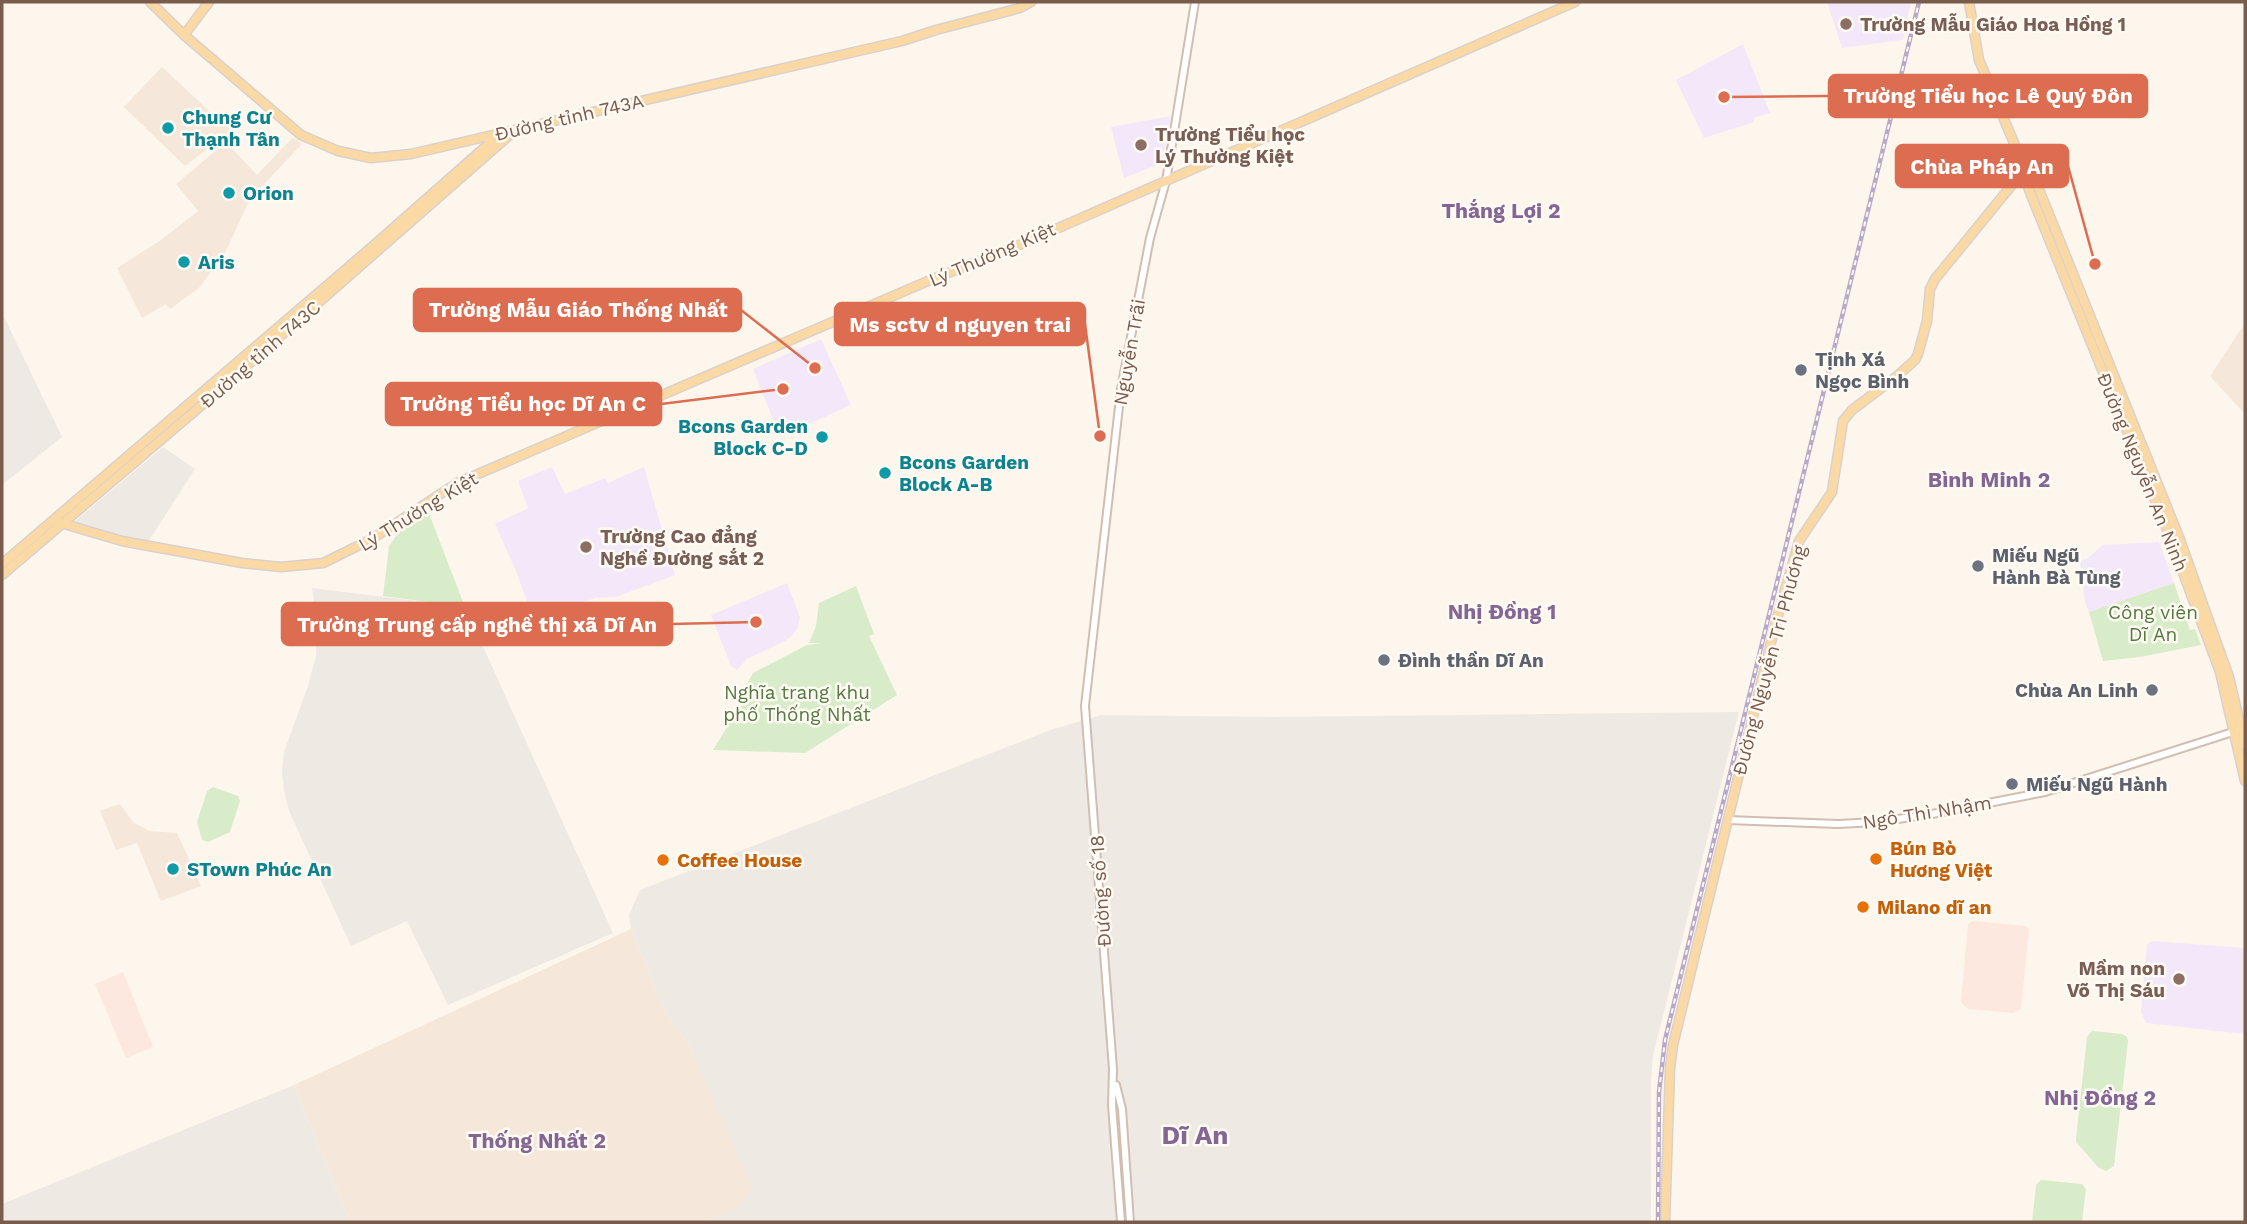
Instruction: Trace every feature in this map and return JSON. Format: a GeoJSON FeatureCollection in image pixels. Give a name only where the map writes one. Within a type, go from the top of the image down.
{"type":"FeatureCollection","features":[{"type":"Feature","properties":{"kind":"main road","name":"Đường tỉnh 743A"},"geometry":{"type":"LineString","coordinates":[[150,2],[184,35],[301,135],[338,151],[383,158],[500,134],[902,41],[1020,8],[1031,2]]}},
{"type":"Feature","properties":{"kind":"main road"},"geometry":{"type":"LineString","coordinates":[[184,35],[209,2]]}},
{"type":"Feature","properties":{"kind":"main road","name":"Lý Thường Kiệt"},"geometry":{"type":"LineString","coordinates":[[54,521],[122,541],[242,563],[282,567],[323,563],[372,539],[457,483],[1166,181],[1575,2]]}},
{"type":"Feature","properties":{"kind":"main road","name":"Đường Nguyễn An Ninh"},"geometry":{"type":"LineString","coordinates":[[1969,2],[1979,60],[2025,169],[2029,190],[2170,525],[2217,655],[2224,688],[2245,745]]}},
{"type":"Feature","properties":{"kind":"main road","name":"Đường tỉnh 743C"},"geometry":{"type":"LineString","coordinates":[[2,564],[490,148],[516,130]]}},
{"type":"Feature","properties":{"kind":"main road","name":"Đường tỉnh 743C"},"geometry":{"type":"LineString","coordinates":[[2,575],[490,148],[500,134]]}},
{"type":"Feature","properties":{"kind":"main road"},"geometry":{"type":"LineString","coordinates":[[479,138],[490,148]]}},
{"type":"Feature","properties":{"kind":"main road","name":"Đường Nguyễn Tri Phương"},"geometry":{"type":"LineString","coordinates":[[1665,1222],[1673,1045],[1791,568],[1802,534],[1820,513],[1832,492],[1843,421],[1915,360],[1927,321],[1929,297],[1935,279],[2025,169]]}},
{"type":"Feature","properties":{"kind":"main road","name":"Đường Nguyễn An Ninh"},"geometry":{"type":"LineString","coordinates":[[2239,731],[2245,781]]}},
{"type":"Feature","properties":{"kind":"street","name":"Nguyễn Trãi"},"geometry":{"type":"LineString","coordinates":[[1085,706],[1121,389],[1150,238],[1166,181],[1195,2]]}},
{"type":"Feature","properties":{"kind":"street","name":"Đường số 18"},"geometry":{"type":"LineString","coordinates":[[1085,706],[1114,1077],[1112,1105],[1121,1222]]}},
{"type":"Feature","properties":{"kind":"street","name":"Ngô Thì Nhậm"},"geometry":{"type":"LineString","coordinates":[[1728,820],[1838,824],[1877,822],[1932,814],[2046,792],[2239,731]]}},
{"type":"Feature","properties":{"kind":"street","name":"Đường số 18"},"geometry":{"type":"LineString","coordinates":[[1114,1077],[1122,1109],[1130,1222]]}},
{"type":"Feature","properties":{"kind":"street"},"geometry":{"type":"LineString","coordinates":[[1117,1174],[1127,1175]]}},
{"type":"Feature","properties":{"kind":"shaded area"},"geometry":{"type":"Polygon","coordinates":[[[1827,2],[1911,2],[1903,40],[1842,48],[1827,2]]]}},
{"type":"Feature","properties":{"kind":"shaded area"},"geometry":{"type":"Polygon","coordinates":[[[1743,44],[1770,113],[1754,118],[1754,122],[1704,138],[1676,80],[1743,44]]]}},
{"type":"Feature","properties":{"kind":"shaded area"},"geometry":{"type":"Polygon","coordinates":[[[162,67],[221,122],[227,117],[236,127],[185,166],[124,107],[162,67]]]}},
{"type":"Feature","properties":{"kind":"shaded area","name":"Trường Tiểu học Lý Thường Kiệt"},"geometry":{"type":"Polygon","coordinates":[[[1171,116],[1162,163],[1124,178],[1111,127],[1171,116]]]}},
{"type":"Feature","properties":{"kind":"shaded area"},"geometry":{"type":"Polygon","coordinates":[[[293,137],[302,144],[250,199],[225,253],[199,288],[170,309],[166,304],[142,318],[117,268],[161,240],[198,211],[176,184],[226,142],[257,175],[293,137]]]}},
{"type":"Feature","properties":{"kind":"shaded area"},"geometry":{"type":"Polygon","coordinates":[[[2,313],[62,437],[2,485],[2,313]]]}},
{"type":"Feature","properties":{"kind":"shaded area"},"geometry":{"type":"Polygon","coordinates":[[[2245,323],[2245,414],[2210,376],[2245,323]]]}},
{"type":"Feature","properties":{"kind":"shaded area"},"geometry":{"type":"Polygon","coordinates":[[[821,339],[851,405],[780,437],[753,369],[821,339]]]}},
{"type":"Feature","properties":{"kind":"shaded area"},"geometry":{"type":"Polygon","coordinates":[[[163,447],[195,469],[146,545],[74,522],[163,447]]]}},
{"type":"Feature","properties":{"kind":"shaded area","name":"Trường Cao đẳng Nghề Đường sắt 2"},"geometry":{"type":"Polygon","coordinates":[[[552,467],[565,494],[605,478],[608,483],[644,467],[675,575],[616,597],[596,598],[579,603],[556,631],[541,640],[516,571],[495,524],[528,508],[518,481],[552,467]]]}},
{"type":"Feature","properties":{"kind":"shaded area"},"geometry":{"type":"Polygon","coordinates":[[[2159,542],[2174,583],[2089,612],[2085,602],[2080,561],[2088,558],[2103,545],[2159,542]]]}},
{"type":"Feature","properties":{"kind":"shaded area"},"geometry":{"type":"Polygon","coordinates":[[[787,583],[800,617],[798,627],[785,641],[747,659],[737,670],[731,666],[711,615],[787,583]]]}},
{"type":"Feature","properties":{"kind":"shaded area"},"geometry":{"type":"Polygon","coordinates":[[[312,588],[465,607],[613,933],[448,1005],[407,921],[351,946],[289,811],[284,791],[284,752],[316,656],[317,621],[312,588]]]}},
{"type":"Feature","properties":{"kind":"shaded area"},"geometry":{"type":"Polygon","coordinates":[[[1739,712],[1653,1056],[1651,1222],[703,1222],[738,1208],[752,1187],[689,1045],[665,1012],[631,929],[629,915],[640,890],[1053,729],[1101,715],[1277,717],[1739,712]]]}},
{"type":"Feature","properties":{"kind":"shaded area"},"geometry":{"type":"Polygon","coordinates":[[[120,804],[134,823],[150,831],[177,833],[201,886],[161,901],[137,843],[116,850],[100,811],[120,804]]]}},
{"type":"Feature","properties":{"kind":"shaded area"},"geometry":{"type":"Polygon","coordinates":[[[1973,921],[2026,926],[2029,929],[2021,1009],[2013,1013],[1968,1009],[1961,1002],[1968,924],[1973,921]]]}},
{"type":"Feature","properties":{"kind":"shaded area"},"geometry":{"type":"Polygon","coordinates":[[[631,929],[665,1012],[689,1045],[753,1187],[739,1208],[703,1222],[350,1222],[294,1085],[631,929]]]}},
{"type":"Feature","properties":{"kind":"shaded area","name":"Mầm non Võ Thị Sáu"},"geometry":{"type":"Polygon","coordinates":[[[2153,941],[2245,948],[2245,1034],[2146,1023],[2141,1012],[2147,944],[2153,941]]]}},
{"type":"Feature","properties":{"kind":"shaded area"},"geometry":{"type":"Polygon","coordinates":[[[123,972],[153,1047],[126,1058],[95,984],[123,972]]]}},
{"type":"Feature","properties":{"kind":"shaded area"},"geometry":{"type":"Polygon","coordinates":[[[294,1085],[350,1222],[2,1222],[2,1204],[294,1085]]]}},
{"type":"Feature","properties":{"kind":"green space"},"geometry":{"type":"Polygon","coordinates":[[[428,511],[465,607],[383,596],[389,546],[401,529],[428,511]]]}},
{"type":"Feature","properties":{"kind":"green space","name":"Công viên Dĩ An"},"geometry":{"type":"Polygon","coordinates":[[[2174,583],[2190,630],[2195,629],[2201,645],[2103,661],[2089,612],[2174,583]]]}},
{"type":"Feature","properties":{"kind":"green space","name":"Nghĩa trang khu phố Thống Nhất"},"geometry":{"type":"Polygon","coordinates":[[[856,586],[874,634],[869,636],[897,695],[805,753],[713,750],[735,714],[753,673],[807,645],[822,643],[809,643],[816,626],[819,603],[856,586]]]}},
{"type":"Feature","properties":{"kind":"green space"},"geometry":{"type":"Polygon","coordinates":[[[213,787],[238,796],[240,801],[230,832],[208,842],[202,840],[197,822],[207,791],[213,787]]]}},
{"type":"Feature","properties":{"kind":"green space"},"geometry":{"type":"Polygon","coordinates":[[[2092,1031],[2122,1034],[2128,1041],[2114,1166],[2106,1171],[2099,1168],[2076,1142],[2087,1037],[2092,1031]]]}},
{"type":"Feature","properties":{"kind":"green space"},"geometry":{"type":"Polygon","coordinates":[[[2041,1180],[2082,1184],[2086,1189],[2082,1222],[2032,1222],[2036,1185],[2041,1180]]]}},
{"type":"Feature","properties":{"kind":"railway"},"geometry":{"type":"LineString","coordinates":[[1658,1222],[1659,1092],[1665,1040],[1919,2]]}},
{"type":"Feature","properties":{"kind":"place","name":"Trường Mẫu Giáo Hoa Hồng 1"},"geometry":{"type":"Point","coordinates":[1846,24]}},
{"type":"Feature","properties":{"kind":"place","name":"Trường Tiểu học Lê Quý Đôn"},"geometry":{"type":"Point","coordinates":[1724,97]}},
{"type":"Feature","properties":{"kind":"place","name":"Chung Cư Thạnh Tân"},"geometry":{"type":"Point","coordinates":[168,128]}},
{"type":"Feature","properties":{"kind":"place","name":"Trường Tiểu học Lý Thường Kiệt"},"geometry":{"type":"Point","coordinates":[1141,145]}},
{"type":"Feature","properties":{"kind":"place","name":"Orion"},"geometry":{"type":"Point","coordinates":[229,193]}},
{"type":"Feature","properties":{"kind":"place","name":"Aris"},"geometry":{"type":"Point","coordinates":[184,262]}},
{"type":"Feature","properties":{"kind":"place","name":"Chùa Pháp An"},"geometry":{"type":"Point","coordinates":[2095,264]}},
{"type":"Feature","properties":{"kind":"place","name":"Trường Mẫu Giáo Thống Nhất"},"geometry":{"type":"Point","coordinates":[815,368]}},
{"type":"Feature","properties":{"kind":"place","name":"Tịnh Xá Ngọc Bình"},"geometry":{"type":"Point","coordinates":[1801,370]}},
{"type":"Feature","properties":{"kind":"place","name":"Trường Tiểu học Dĩ An C"},"geometry":{"type":"Point","coordinates":[783,389]}},
{"type":"Feature","properties":{"kind":"place","name":"Ms sctv d nguyen trai"},"geometry":{"type":"Point","coordinates":[1100,436]}},
{"type":"Feature","properties":{"kind":"place","name":"Bcons Garden Block C-D"},"geometry":{"type":"Point","coordinates":[822,437]}},
{"type":"Feature","properties":{"kind":"place","name":"Bcons Garden Block A-B"},"geometry":{"type":"Point","coordinates":[885,473]}},
{"type":"Feature","properties":{"kind":"place","name":"Trường Cao đẳng Nghề Đường sắt 2"},"geometry":{"type":"Point","coordinates":[586,547]}},
{"type":"Feature","properties":{"kind":"place","name":"Miếu Ngũ Hành Bà Tùng"},"geometry":{"type":"Point","coordinates":[1978,566]}},
{"type":"Feature","properties":{"kind":"place","name":"Trường Trung cấp nghề thị xã Dĩ An"},"geometry":{"type":"Point","coordinates":[756,622]}},
{"type":"Feature","properties":{"kind":"place","name":"Đình thần Dĩ An"},"geometry":{"type":"Point","coordinates":[1384,660]}},
{"type":"Feature","properties":{"kind":"place","name":"Chùa An Linh"},"geometry":{"type":"Point","coordinates":[2152,690]}},
{"type":"Feature","properties":{"kind":"place","name":"Miếu Ngũ Hành"},"geometry":{"type":"Point","coordinates":[2012,784]}},
{"type":"Feature","properties":{"kind":"place","name":"Bún Bò Hương Việt"},"geometry":{"type":"Point","coordinates":[1876,859]}},
{"type":"Feature","properties":{"kind":"place","name":"Coffee House"},"geometry":{"type":"Point","coordinates":[663,860]}},
{"type":"Feature","properties":{"kind":"place","name":"STown Phúc An"},"geometry":{"type":"Point","coordinates":[173,869]}},
{"type":"Feature","properties":{"kind":"place","name":"Milano dĩ an"},"geometry":{"type":"Point","coordinates":[1863,907]}},
{"type":"Feature","properties":{"kind":"place","name":"Mầm non Võ Thị Sáu"},"geometry":{"type":"Point","coordinates":[2179,979]}},
{"type":"Feature","properties":{"kind":"district","name":"Thắng Lợi 2"},"geometry":{"type":"Point","coordinates":[1501,211]}},
{"type":"Feature","properties":{"kind":"district","name":"Bình Minh 2"},"geometry":{"type":"Point","coordinates":[1989,480]}},
{"type":"Feature","properties":{"kind":"district","name":"Nhị Đồng 1"},"geometry":{"type":"Point","coordinates":[1502,612]}},
{"type":"Feature","properties":{"kind":"district","name":"Nhị Đồng 2"},"geometry":{"type":"Point","coordinates":[2100,1098]}},
{"type":"Feature","properties":{"kind":"district","name":"Dĩ An"},"geometry":{"type":"Point","coordinates":[1195,1135]}},
{"type":"Feature","properties":{"kind":"district","name":"Thống Nhất 2"},"geometry":{"type":"Point","coordinates":[537,1141]}}]}
